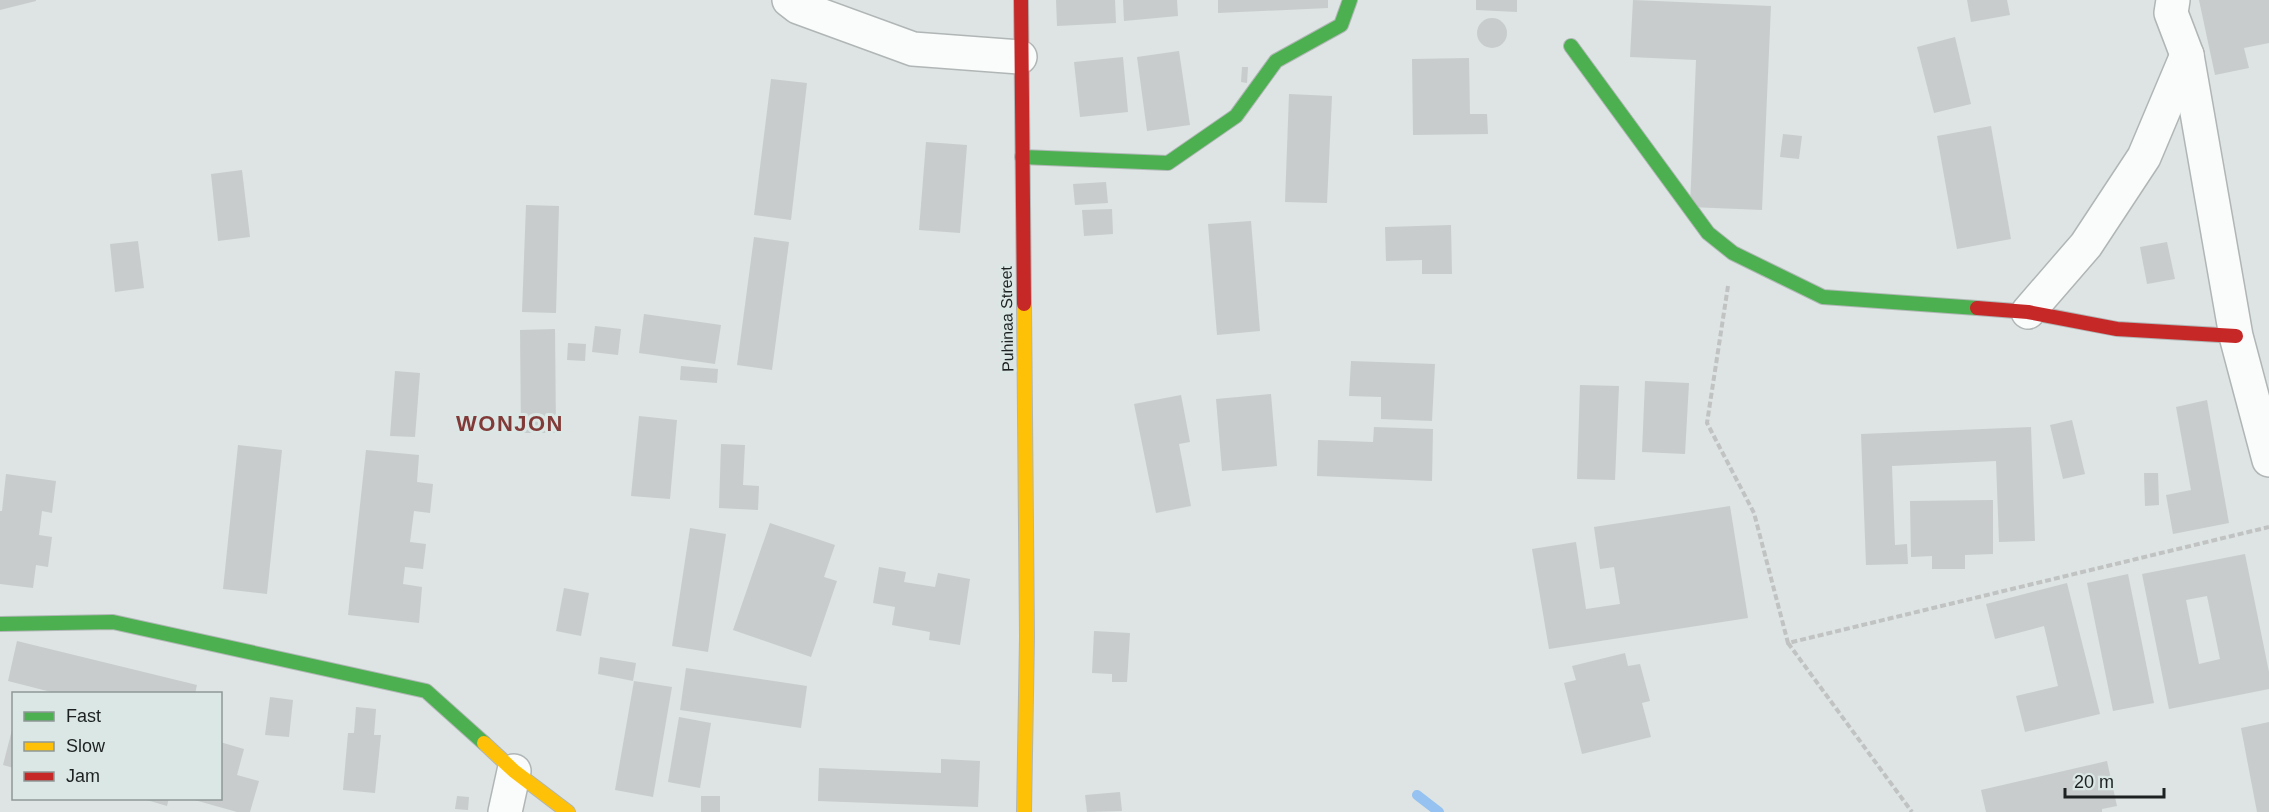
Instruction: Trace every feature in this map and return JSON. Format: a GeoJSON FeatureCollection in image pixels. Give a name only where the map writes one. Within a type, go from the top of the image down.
{"type":"FeatureCollection","features":[{"type":"Feature","properties":{"kind":"street"},"geometry":{"type":"LineString","coordinates":[[789,0],[798,7],[913,49],[1020,57]]}},
{"type":"Feature","properties":{"kind":"street","name":"Puhinaa Street"},"geometry":{"type":"LineString","coordinates":[[1021,0],[1027,637],[1024,812]]}},
{"type":"Feature","properties":{"kind":"street"},"geometry":{"type":"LineString","coordinates":[[1022,158],[1168,163],[1236,116],[1276,61],[1341,25],[1350,0]]}},
{"type":"Feature","properties":{"kind":"street"},"geometry":{"type":"LineString","coordinates":[[2173,0],[2171,14],[2187,55],[2236,336],[2269,460]]}},
{"type":"Feature","properties":{"kind":"street"},"geometry":{"type":"LineString","coordinates":[[1571,46],[1708,233],[1733,253],[1823,297],[2028,312],[2117,329],[2236,336]]}},
{"type":"Feature","properties":{"kind":"street"},"geometry":{"type":"LineString","coordinates":[[2028,312],[2086,245],[2144,157],[2187,55]]}},
{"type":"Feature","properties":{"kind":"street"},"geometry":{"type":"LineString","coordinates":[[0,624],[113,622],[426,691],[514,771],[568,812]]}},
{"type":"Feature","properties":{"kind":"street"},"geometry":{"type":"LineString","coordinates":[[505,812],[514,771]]}},
{"type":"Feature","properties":{"kind":"path"},"geometry":{"type":"LineString","coordinates":[[1733,253],[1707,423],[1754,513],[1788,643],[1912,812]]}},
{"type":"Feature","properties":{"kind":"path"},"geometry":{"type":"LineString","coordinates":[[1788,643],[2269,527]]}},
{"type":"Feature","properties":{"kind":"building"},"geometry":{"type":"Polygon","coordinates":[[[0,0],[36,0],[36,1],[0,10],[0,0]]]}},
{"type":"Feature","properties":{"kind":"building"},"geometry":{"type":"Polygon","coordinates":[[[1056,0],[1115,0],[1116,23],[1057,26],[1056,0]]]}},
{"type":"Feature","properties":{"kind":"building"},"geometry":{"type":"Polygon","coordinates":[[[1123,0],[1177,0],[1178,16],[1124,21],[1123,0]]]}},
{"type":"Feature","properties":{"kind":"building"},"geometry":{"type":"Polygon","coordinates":[[[1218,0],[1328,0],[1328,8],[1218,13],[1218,0]]]}},
{"type":"Feature","properties":{"kind":"building"},"geometry":{"type":"Polygon","coordinates":[[[1476,0],[1517,0],[1517,12],[1476,10],[1476,0]]]}},
{"type":"Feature","properties":{"kind":"building"},"geometry":{"type":"Polygon","coordinates":[[[1633,0],[1771,6],[1762,210],[1690,207],[1696,60],[1630,57],[1633,0]]]}},
{"type":"Feature","properties":{"kind":"building"},"geometry":{"type":"Polygon","coordinates":[[[1967,0],[2007,0],[2010,15],[1971,22],[1967,0]]]}},
{"type":"Feature","properties":{"kind":"building"},"geometry":{"type":"Polygon","coordinates":[[[2199,0],[2269,0],[2269,43],[2244,48],[2249,68],[2215,75],[2199,0]]]}},
{"type":"Feature","properties":{"kind":"building"},"geometry":{"type":"Polygon","coordinates":[[[1492,18],[1503,22],[1507,33],[1503,44],[1492,48],[1481,44],[1477,33],[1481,22],[1492,18]]]}},
{"type":"Feature","properties":{"kind":"building"},"geometry":{"type":"Polygon","coordinates":[[[1955,37],[1971,104],[1934,113],[1917,47],[1955,37]]]}},
{"type":"Feature","properties":{"kind":"building"},"geometry":{"type":"Polygon","coordinates":[[[1179,51],[1190,125],[1147,131],[1137,57],[1179,51]]]}},
{"type":"Feature","properties":{"kind":"building"},"geometry":{"type":"Polygon","coordinates":[[[1123,57],[1128,112],[1080,117],[1074,62],[1123,57]]]}},
{"type":"Feature","properties":{"kind":"building"},"geometry":{"type":"Polygon","coordinates":[[[1469,58],[1470,114],[1487,114],[1488,134],[1413,135],[1412,59],[1469,58]]]}},
{"type":"Feature","properties":{"kind":"building"},"geometry":{"type":"Polygon","coordinates":[[[1242,67],[1248,67],[1247,83],[1241,82],[1242,67]]]}},
{"type":"Feature","properties":{"kind":"building"},"geometry":{"type":"Polygon","coordinates":[[[771,79],[807,83],[791,220],[754,215],[771,79]]]}},
{"type":"Feature","properties":{"kind":"building"},"geometry":{"type":"Polygon","coordinates":[[[1289,94],[1332,96],[1327,203],[1285,202],[1289,94]]]}},
{"type":"Feature","properties":{"kind":"building"},"geometry":{"type":"Polygon","coordinates":[[[1991,126],[2011,239],[1957,249],[1937,136],[1991,126]]]}},
{"type":"Feature","properties":{"kind":"building"},"geometry":{"type":"Polygon","coordinates":[[[1783,134],[1802,136],[1799,159],[1780,157],[1783,134]]]}},
{"type":"Feature","properties":{"kind":"building"},"geometry":{"type":"Polygon","coordinates":[[[926,142],[967,145],[960,233],[919,230],[926,142]]]}},
{"type":"Feature","properties":{"kind":"building"},"geometry":{"type":"Polygon","coordinates":[[[242,170],[250,237],[218,241],[211,174],[242,170]]]}},
{"type":"Feature","properties":{"kind":"building"},"geometry":{"type":"Polygon","coordinates":[[[1106,182],[1108,203],[1075,205],[1073,184],[1106,182]]]}},
{"type":"Feature","properties":{"kind":"building"},"geometry":{"type":"Polygon","coordinates":[[[526,205],[559,206],[556,313],[522,312],[526,205]]]}},
{"type":"Feature","properties":{"kind":"building"},"geometry":{"type":"Polygon","coordinates":[[[1112,209],[1113,234],[1084,236],[1082,210],[1112,209]]]}},
{"type":"Feature","properties":{"kind":"building"},"geometry":{"type":"Polygon","coordinates":[[[1251,221],[1260,331],[1217,335],[1208,224],[1251,221]]]}},
{"type":"Feature","properties":{"kind":"building"},"geometry":{"type":"Polygon","coordinates":[[[1451,225],[1452,274],[1422,274],[1422,260],[1386,261],[1385,227],[1451,225]]]}},
{"type":"Feature","properties":{"kind":"building"},"geometry":{"type":"Polygon","coordinates":[[[754,237],[789,242],[772,370],[737,365],[754,237]]]}},
{"type":"Feature","properties":{"kind":"building"},"geometry":{"type":"Polygon","coordinates":[[[138,241],[144,288],[115,292],[110,244],[138,241]]]}},
{"type":"Feature","properties":{"kind":"building"},"geometry":{"type":"Polygon","coordinates":[[[2167,242],[2175,279],[2147,284],[2140,247],[2167,242]]]}},
{"type":"Feature","properties":{"kind":"building"},"geometry":{"type":"Polygon","coordinates":[[[644,314],[721,325],[715,364],[639,353],[644,314]]]}},
{"type":"Feature","properties":{"kind":"building"},"geometry":{"type":"Polygon","coordinates":[[[595,326],[621,329],[618,355],[592,352],[595,326]]]}},
{"type":"Feature","properties":{"kind":"building"},"geometry":{"type":"Polygon","coordinates":[[[555,329],[556,433],[521,433],[520,330],[555,329]]]}},
{"type":"Feature","properties":{"kind":"building"},"geometry":{"type":"Polygon","coordinates":[[[568,343],[586,344],[585,361],[567,360],[568,343]]]}},
{"type":"Feature","properties":{"kind":"building"},"geometry":{"type":"Polygon","coordinates":[[[1351,361],[1435,364],[1432,421],[1381,419],[1381,397],[1349,396],[1351,361]]]}},
{"type":"Feature","properties":{"kind":"building"},"geometry":{"type":"Polygon","coordinates":[[[681,366],[718,369],[717,383],[680,380],[681,366]]]}},
{"type":"Feature","properties":{"kind":"building"},"geometry":{"type":"Polygon","coordinates":[[[395,371],[420,373],[415,437],[390,436],[395,371]]]}},
{"type":"Feature","properties":{"kind":"building"},"geometry":{"type":"Polygon","coordinates":[[[1645,381],[1689,383],[1685,454],[1642,452],[1645,381]]]}},
{"type":"Feature","properties":{"kind":"building"},"geometry":{"type":"Polygon","coordinates":[[[1580,385],[1619,386],[1615,480],[1577,479],[1580,385]]]}},
{"type":"Feature","properties":{"kind":"building"},"geometry":{"type":"Polygon","coordinates":[[[1271,394],[1277,466],[1222,471],[1216,399],[1271,394]]]}},
{"type":"Feature","properties":{"kind":"building"},"geometry":{"type":"Polygon","coordinates":[[[1181,395],[1190,442],[1179,444],[1191,506],[1156,513],[1134,404],[1181,395]]]}},
{"type":"Feature","properties":{"kind":"building"},"geometry":{"type":"Polygon","coordinates":[[[2207,400],[2229,523],[2173,534],[2166,495],[2191,490],[2176,407],[2207,400]]]}},
{"type":"Feature","properties":{"kind":"building"},"geometry":{"type":"Polygon","coordinates":[[[639,416],[677,420],[670,499],[631,496],[639,416]]]}},
{"type":"Feature","properties":{"kind":"building"},"geometry":{"type":"Polygon","coordinates":[[[2072,420],[2085,474],[2063,479],[2050,425],[2072,420]]]}},
{"type":"Feature","properties":{"kind":"building"},"geometry":{"type":"Polygon","coordinates":[[[1374,427],[1433,429],[1432,481],[1317,476],[1318,440],[1373,442],[1374,427]]]}},
{"type":"Feature","properties":{"kind":"building"},"geometry":{"type":"Polygon","coordinates":[[[2031,427],[2035,541],[1999,542],[1996,461],[1892,466],[1895,545],[1907,544],[1908,564],[1866,565],[1861,434],[2031,427]]]}},
{"type":"Feature","properties":{"kind":"building"},"geometry":{"type":"Polygon","coordinates":[[[721,444],[745,445],[743,485],[759,486],[758,510],[719,508],[721,444]]]}},
{"type":"Feature","properties":{"kind":"building"},"geometry":{"type":"Polygon","coordinates":[[[238,445],[282,450],[267,594],[223,589],[238,445]]]}},
{"type":"Feature","properties":{"kind":"building"},"geometry":{"type":"Polygon","coordinates":[[[366,450],[419,455],[417,482],[433,484],[430,513],[414,511],[410,542],[426,544],[423,569],[405,567],[403,584],[422,587],[419,623],[348,615],[366,450]]]}},
{"type":"Feature","properties":{"kind":"building"},"geometry":{"type":"Polygon","coordinates":[[[2144,473],[2158,473],[2159,505],[2145,506],[2144,473]]]}},
{"type":"Feature","properties":{"kind":"building"},"geometry":{"type":"Polygon","coordinates":[[[6,474],[56,481],[52,513],[42,511],[39,535],[52,537],[48,567],[36,565],[33,588],[0,584],[0,511],[2,511],[6,474]]]}},
{"type":"Feature","properties":{"kind":"building"},"geometry":{"type":"Polygon","coordinates":[[[1993,500],[1993,554],[1965,555],[1965,569],[1932,569],[1932,556],[1911,557],[1910,501],[1993,500]]]}},
{"type":"Feature","properties":{"kind":"building"},"geometry":{"type":"Polygon","coordinates":[[[1730,506],[1748,618],[1549,649],[1532,549],[1576,542],[1586,609],[1620,604],[1614,567],[1600,569],[1594,527],[1730,506]]]}},
{"type":"Feature","properties":{"kind":"building"},"geometry":{"type":"Polygon","coordinates":[[[770,523],[835,545],[824,577],[837,581],[811,657],[733,630],[770,523]]]}},
{"type":"Feature","properties":{"kind":"building"},"geometry":{"type":"Polygon","coordinates":[[[690,528],[726,534],[708,652],[672,646],[690,528]]]}},
{"type":"Feature","properties":{"kind":"building"},"geometry":{"type":"Polygon","coordinates":[[[2245,554],[2269,672],[2269,689],[2169,709],[2142,574],[2245,554]],[[2207,596],[2186,600],[2199,664],[2220,659],[2207,596]]]}},
{"type":"Feature","properties":{"kind":"building"},"geometry":{"type":"Polygon","coordinates":[[[879,567],[906,572],[904,582],[935,587],[938,573],[970,579],[960,645],[929,640],[930,632],[892,625],[895,607],[873,603],[879,567]]]}},
{"type":"Feature","properties":{"kind":"building"},"geometry":{"type":"Polygon","coordinates":[[[2128,574],[2154,703],[2113,711],[2087,583],[2128,574]]]}},
{"type":"Feature","properties":{"kind":"building"},"geometry":{"type":"Polygon","coordinates":[[[2067,583],[2100,714],[2025,732],[2016,696],[2058,686],[2044,626],[1995,639],[1986,604],[2067,583]]]}},
{"type":"Feature","properties":{"kind":"building"},"geometry":{"type":"Polygon","coordinates":[[[564,588],[589,593],[581,636],[556,631],[564,588]]]}},
{"type":"Feature","properties":{"kind":"building"},"geometry":{"type":"Polygon","coordinates":[[[1094,631],[1130,633],[1127,682],[1112,682],[1112,674],[1092,673],[1094,631]]]}},
{"type":"Feature","properties":{"kind":"building"},"geometry":{"type":"Polygon","coordinates":[[[17,641],[197,685],[195,692],[51,692],[8,681],[17,641]]]}},
{"type":"Feature","properties":{"kind":"building"},"geometry":{"type":"Polygon","coordinates":[[[1625,653],[1628,666],[1640,664],[1650,701],[1642,703],[1651,737],[1582,754],[1564,683],[1576,680],[1572,666],[1625,653]]]}},
{"type":"Feature","properties":{"kind":"building"},"geometry":{"type":"Polygon","coordinates":[[[600,657],[636,663],[633,681],[598,674],[600,657]]]}},
{"type":"Feature","properties":{"kind":"building"},"geometry":{"type":"Polygon","coordinates":[[[686,668],[807,686],[801,728],[680,710],[686,668]]]}},
{"type":"Feature","properties":{"kind":"building"},"geometry":{"type":"Polygon","coordinates":[[[634,681],[672,687],[653,797],[615,790],[634,681]]]}},
{"type":"Feature","properties":{"kind":"building"},"geometry":{"type":"Polygon","coordinates":[[[270,697],[293,700],[289,737],[265,735],[270,697]]]}},
{"type":"Feature","properties":{"kind":"building"},"geometry":{"type":"Polygon","coordinates":[[[356,707],[376,709],[374,735],[381,735],[375,793],[343,790],[348,733],[354,733],[356,707]]]}},
{"type":"Feature","properties":{"kind":"building"},"geometry":{"type":"Polygon","coordinates":[[[679,717],[711,723],[700,788],[668,782],[679,717]]]}},
{"type":"Feature","properties":{"kind":"building"},"geometry":{"type":"Polygon","coordinates":[[[2269,722],[2269,812],[2257,812],[2241,728],[2269,722]]]}},
{"type":"Feature","properties":{"kind":"building"},"geometry":{"type":"Polygon","coordinates":[[[12,730],[12,767],[3,765],[12,730]]]}},
{"type":"Feature","properties":{"kind":"building"},"geometry":{"type":"Polygon","coordinates":[[[222,743],[244,749],[237,775],[259,781],[250,812],[237,812],[195,800],[222,800],[222,743]]]}},
{"type":"Feature","properties":{"kind":"building"},"geometry":{"type":"Polygon","coordinates":[[[941,759],[980,761],[978,807],[818,801],[819,768],[941,773],[941,759]]]}},
{"type":"Feature","properties":{"kind":"building"},"geometry":{"type":"Polygon","coordinates":[[[2107,761],[2117,806],[2102,809],[2102,812],[1986,812],[1981,790],[2107,761]]]}},
{"type":"Feature","properties":{"kind":"building"},"geometry":{"type":"Polygon","coordinates":[[[1120,792],[1122,811],[1087,812],[1085,795],[1120,792]]]}},
{"type":"Feature","properties":{"kind":"building"},"geometry":{"type":"Polygon","coordinates":[[[457,796],[469,797],[468,810],[455,809],[457,796]]]}},
{"type":"Feature","properties":{"kind":"building"},"geometry":{"type":"Polygon","coordinates":[[[701,796],[720,796],[720,812],[701,812],[701,796]]]}},
{"type":"Feature","properties":{"kind":"building"},"geometry":{"type":"Polygon","coordinates":[[[147,800],[168,800],[167,806],[147,800]]]}},
{"type":"Feature","properties":{"kind":"waterway"},"geometry":{"type":"LineString","coordinates":[[1417,795],[1439,812]]}},
{"type":"Feature","properties":{"kind":"traffic: fast"},"geometry":{"type":"LineString","coordinates":[[1022,157],[1168,163],[1236,116],[1276,61],[1341,25],[1350,0]]}},
{"type":"Feature","properties":{"kind":"traffic: fast"},"geometry":{"type":"LineString","coordinates":[[1571,46],[1708,233],[1733,253],[1823,297],[1977,308]]}},
{"type":"Feature","properties":{"kind":"traffic: fast"},"geometry":{"type":"LineString","coordinates":[[0,624],[113,622],[426,691],[484,743]]}},
{"type":"Feature","properties":{"kind":"traffic: slow"},"geometry":{"type":"LineString","coordinates":[[1024,304],[1027,637],[1024,812]]}},
{"type":"Feature","properties":{"kind":"traffic: slow"},"geometry":{"type":"LineString","coordinates":[[484,743],[514,771],[568,812]]}},
{"type":"Feature","properties":{"kind":"traffic: jam"},"geometry":{"type":"LineString","coordinates":[[1021,0],[1024,304]]}},
{"type":"Feature","properties":{"kind":"traffic: jam"},"geometry":{"type":"LineString","coordinates":[[1977,308],[2028,312],[2117,329],[2236,336]]}},
{"type":"Feature","properties":{"kind":"district","name":"WONJON"},"geometry":{"type":"Point","coordinates":[510,423]}}]}
